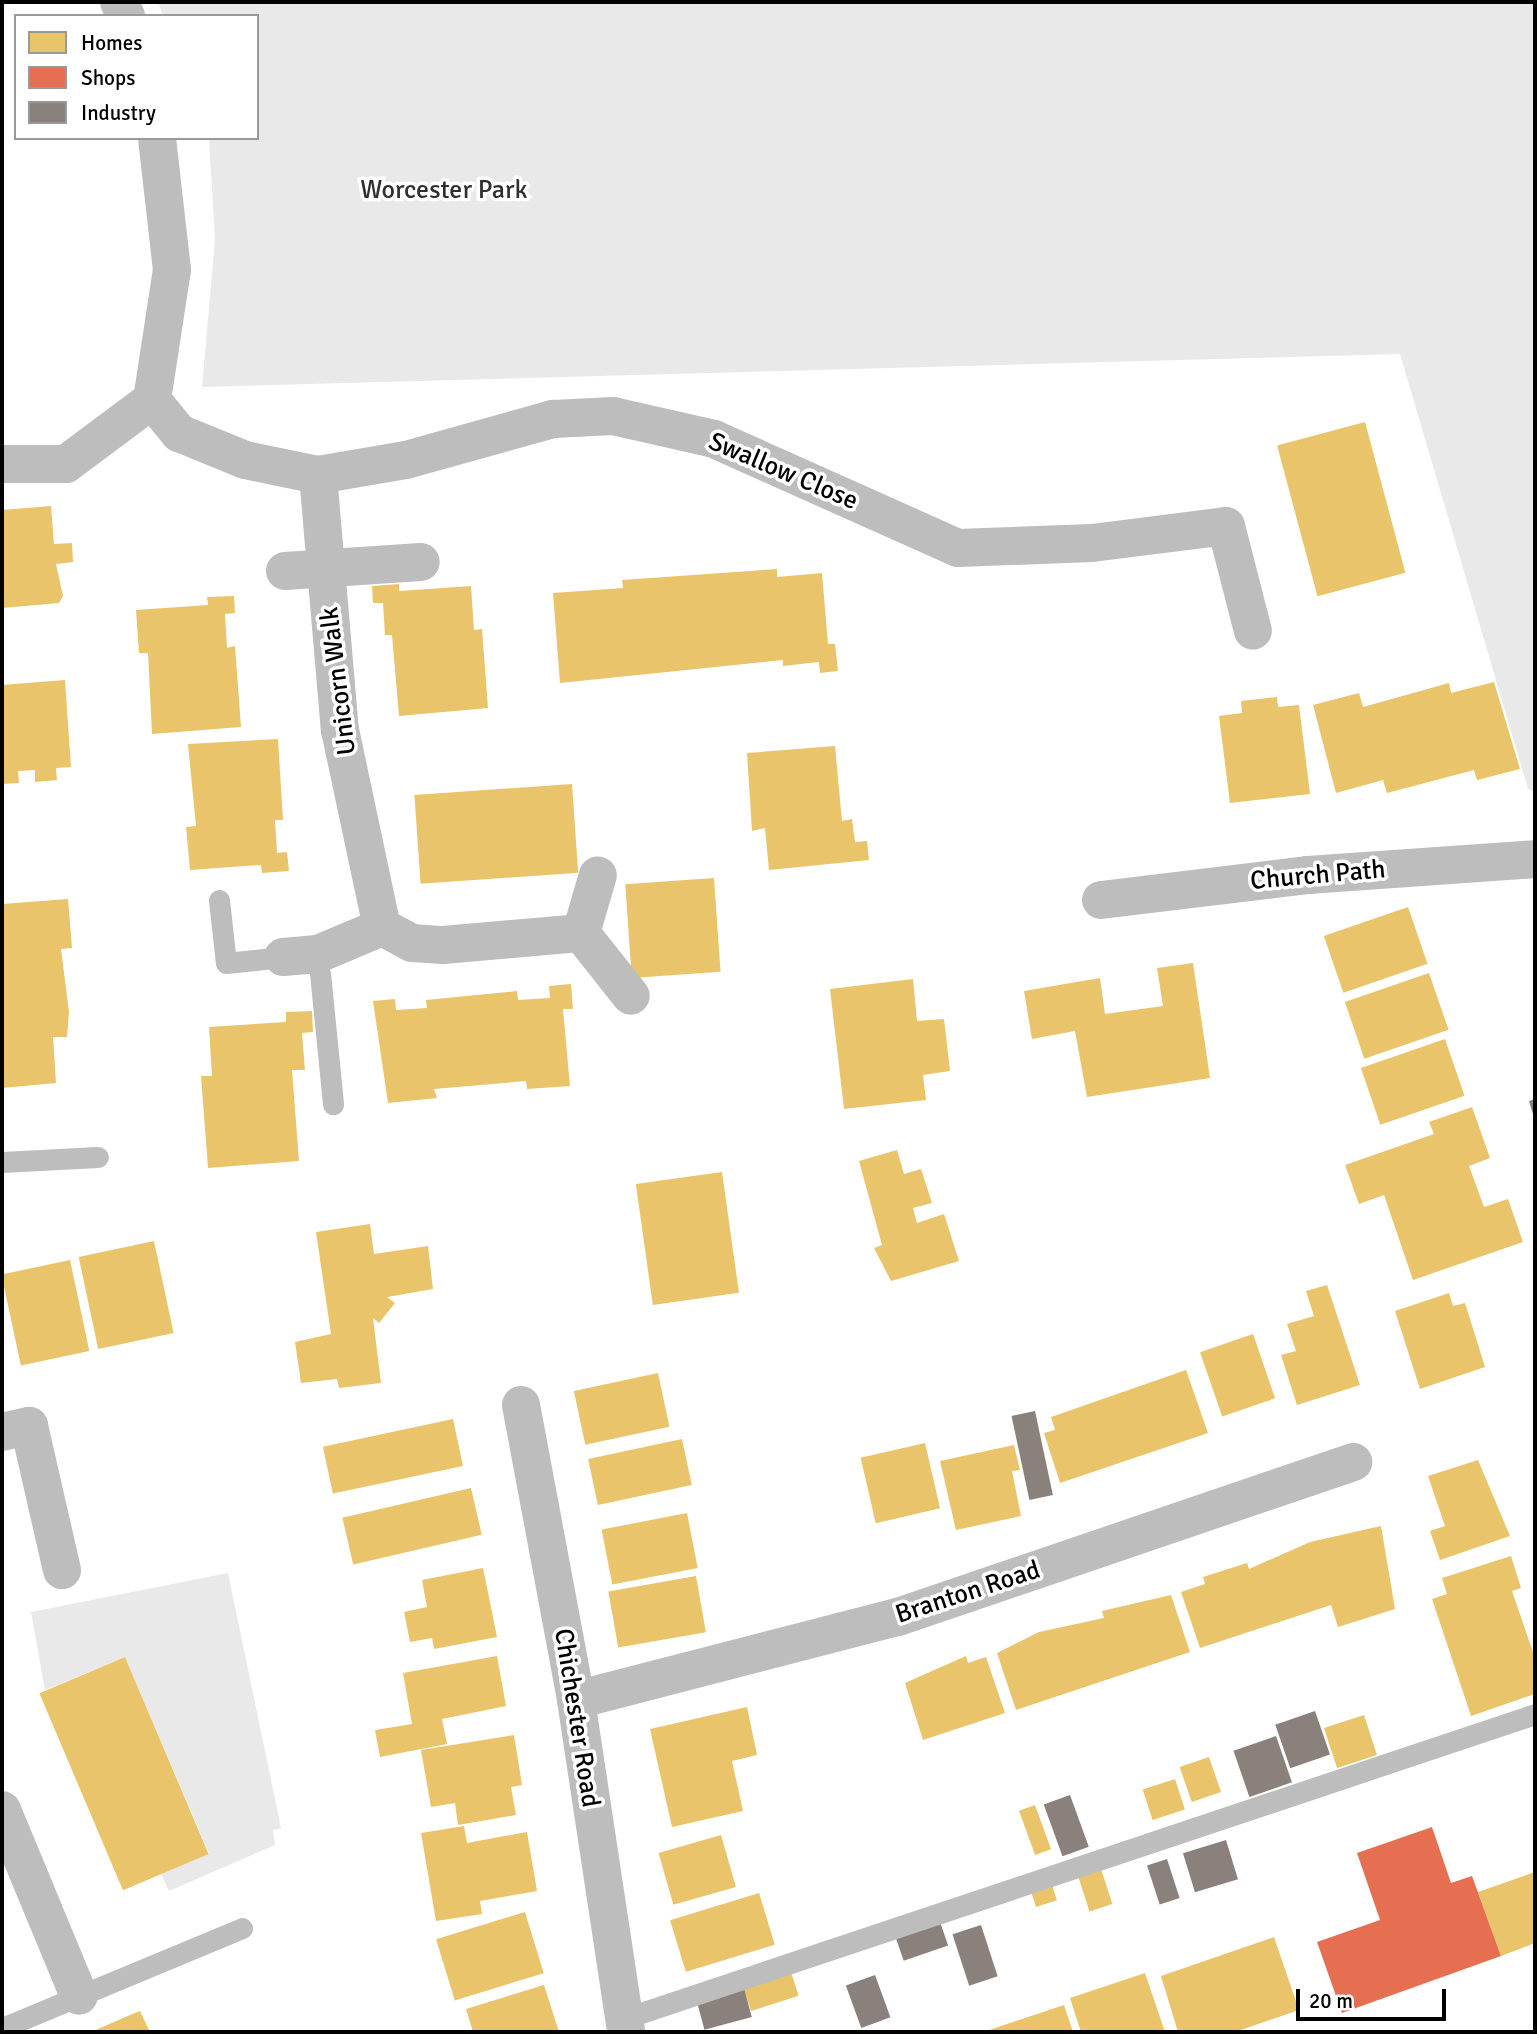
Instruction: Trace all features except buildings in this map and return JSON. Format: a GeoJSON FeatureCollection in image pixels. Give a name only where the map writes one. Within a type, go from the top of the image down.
{"type":"FeatureCollection","features":[{"type":"Feature","properties":{"kind":"street"},"geometry":{"type":"LineString","coordinates":[[2,464],[66,464],[152,400],[172,270],[157,140]]}},
{"type":"Feature","properties":{"kind":"street","name":"Swallow Close"},"geometry":{"type":"LineString","coordinates":[[152,400],[179,433],[245,460],[318,475],[406,460],[497,431],[613,416],[714,439],[958,548],[1092,543],[1226,526],[1253,631]]}},
{"type":"Feature","properties":{"kind":"street","name":"Unicorn Walk"},"geometry":{"type":"LineString","coordinates":[[318,475],[340,730],[382,927]]}},
{"type":"Feature","properties":{"kind":"street"},"geometry":{"type":"LineString","coordinates":[[285,571],[421,562]]}},
{"type":"Feature","properties":{"kind":"street","name":"Church Path"},"geometry":{"type":"LineString","coordinates":[[1101,900],[1308,875],[1535,859]]}},
{"type":"Feature","properties":{"kind":"street"},"geometry":{"type":"LineString","coordinates":[[581,933],[598,875]]}},
{"type":"Feature","properties":{"kind":"street"},"geometry":{"type":"LineString","coordinates":[[307,961],[382,927],[412,943],[443,945],[581,933]]}},
{"type":"Feature","properties":{"kind":"street"},"geometry":{"type":"LineString","coordinates":[[581,933],[631,996]]}},
{"type":"Feature","properties":{"kind":"street","name":"Chichester Road"},"geometry":{"type":"LineString","coordinates":[[521,1405],[576,1700],[624,2026]]}},
{"type":"Feature","properties":{"kind":"street"},"geometry":{"type":"LineString","coordinates":[[2,1432],[29,1426],[62,1570]]}},
{"type":"Feature","properties":{"kind":"street","name":"Branton Road"},"geometry":{"type":"LineString","coordinates":[[576,1700],[898,1617],[1353,1462]]}},
{"type":"Feature","properties":{"kind":"street"},"geometry":{"type":"LineString","coordinates":[[2,1810],[79,1996]]}},
{"type":"Feature","properties":{"kind":"lane"},"geometry":{"type":"LineString","coordinates":[[219,900],[226,963],[307,961],[333,1104]]}},
{"type":"Feature","properties":{"kind":"lane"},"geometry":{"type":"LineString","coordinates":[[2,1162],[99,1157]]}},
{"type":"Feature","properties":{"kind":"lane"},"geometry":{"type":"LineString","coordinates":[[624,2026],[1535,1714]]}},
{"type":"Feature","properties":{"kind":"lane"},"geometry":{"type":"LineString","coordinates":[[2,2028],[242,1928]]}},
{"type":"Feature","properties":{"kind":"green space","name":"Worcester Park"},"geometry":{"type":"Polygon","coordinates":[[[158,2],[1535,2],[1535,792],[1528,789],[1400,354],[202,387],[215,240],[209,140],[259,140],[259,14],[162,14],[158,2]]]}},
{"type":"Feature","properties":{"kind":"green space"},"geometry":{"type":"Polygon","coordinates":[[[228,1573],[281,1828],[273,1830],[275,1845],[169,1891],[161,1874],[209,1853],[125,1657],[45,1690],[31,1612],[228,1573]]]}}]}
